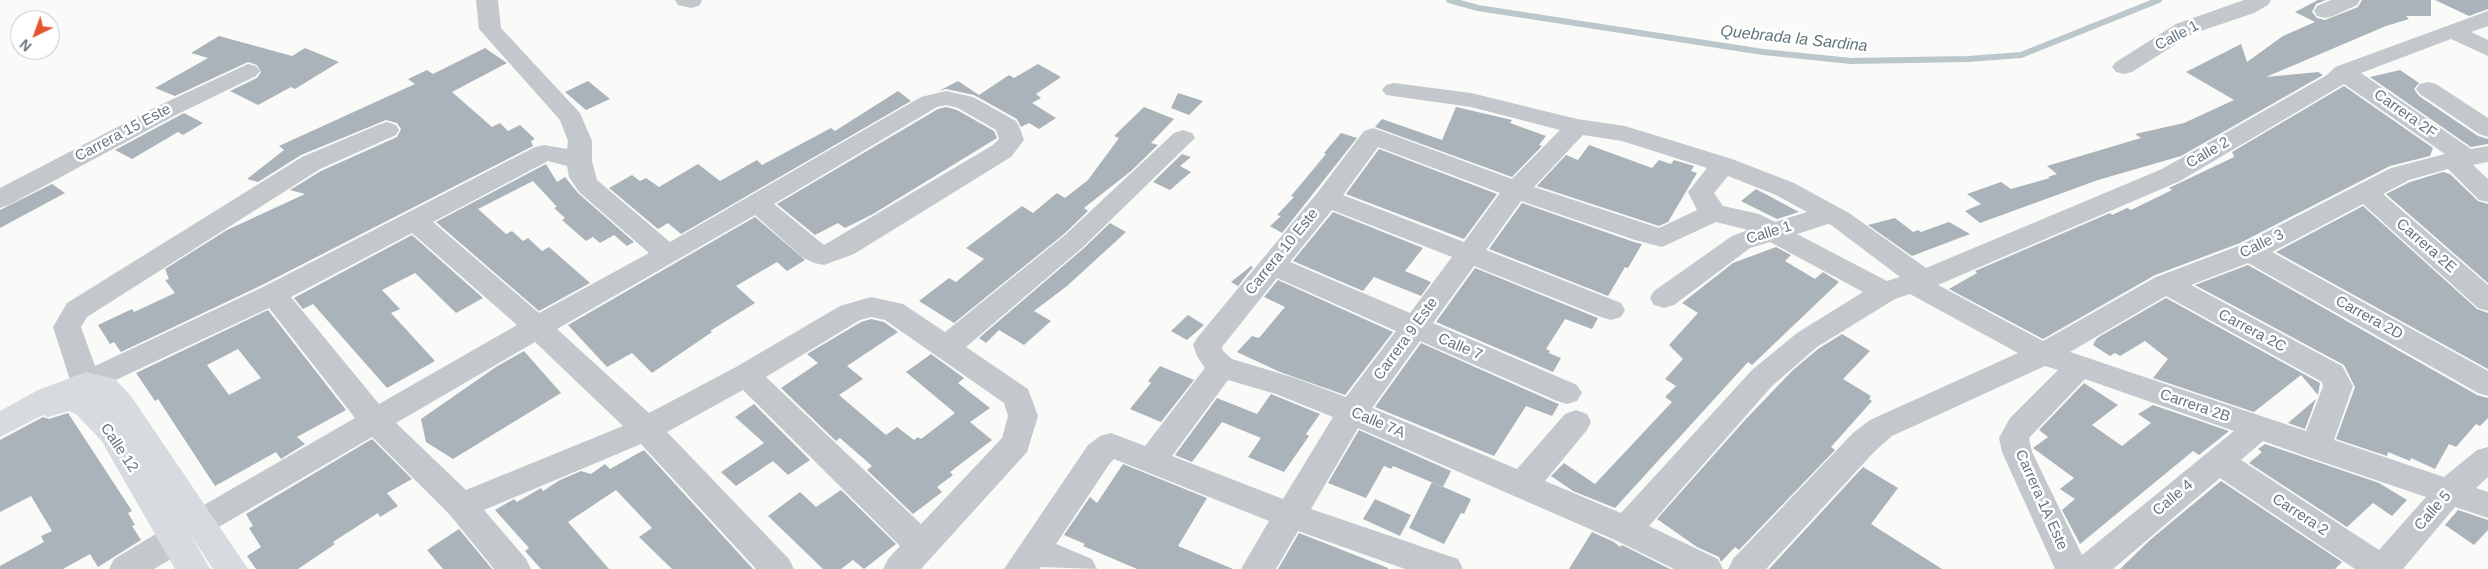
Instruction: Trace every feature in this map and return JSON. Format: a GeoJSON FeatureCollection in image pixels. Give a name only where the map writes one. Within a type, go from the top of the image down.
{"type":"FeatureCollection","features":[{"type":"Feature","properties":{"kind":"main road"},"geometry":{"type":"LineString","coordinates":[[0,425],[48,398],[86,383]]}},
{"type":"Feature","properties":{"kind":"main road","name":"Calle 12"},"geometry":{"type":"LineString","coordinates":[[86,383],[105,387],[120,404],[188,531],[192,569]]}},
{"type":"Feature","properties":{"kind":"main road","name":"Calle 12"},"geometry":{"type":"LineString","coordinates":[[32,408],[71,399],[87,406],[112,432],[188,531],[231,569]]}},
{"type":"Feature","properties":{"kind":"street"},"geometry":{"type":"LineString","coordinates":[[487,0],[490,29],[571,118],[580,141],[578,161],[582,177],[588,186],[668,255]]}},
{"type":"Feature","properties":{"kind":"street","name":"Calle 1"},"geometry":{"type":"LineString","coordinates":[[2124,67],[2184,29],[2246,8],[2260,0]]}},
{"type":"Feature","properties":{"kind":"street"},"geometry":{"type":"LineString","coordinates":[[2325,12],[2349,0]]}},
{"type":"Feature","properties":{"kind":"street","name":"Calle 2"},"geometry":{"type":"LineString","coordinates":[[1626,530],[1762,378],[1807,340],[1906,285],[2171,175],[2334,80],[2343,72],[2488,18]]}},
{"type":"Feature","properties":{"kind":"street"},"geometry":{"type":"LineString","coordinates":[[2452,31],[2488,49]]}},
{"type":"Feature","properties":{"kind":"street","name":"Carrera 15 Este"},"geometry":{"type":"LineString","coordinates":[[0,199],[166,111],[248,71]]}},
{"type":"Feature","properties":{"kind":"street","name":"Carrera 2F"},"geometry":{"type":"LineString","coordinates":[[2343,72],[2469,157],[2488,194]]}},
{"type":"Feature","properties":{"kind":"street"},"geometry":{"type":"LineString","coordinates":[[1394,90],[1471,100],[1577,126],[1625,134],[1723,165],[1785,189],[1831,214],[1906,285]]}},
{"type":"Feature","properties":{"kind":"street"},"geometry":{"type":"LineString","coordinates":[[2428,90],[2488,129]]}},
{"type":"Feature","properties":{"kind":"street"},"geometry":{"type":"LineString","coordinates":[[126,569],[537,327],[668,255],[928,102],[946,98],[965,102],[1007,126],[1012,140],[1002,151],[853,242],[824,256],[811,250],[757,203]]}},
{"type":"Feature","properties":{"kind":"street","name":"Carrera 9 Este"},"geometry":{"type":"LineString","coordinates":[[1258,569],[1352,412],[1516,190],[1577,126]]}},
{"type":"Feature","properties":{"kind":"street"},"geometry":{"type":"LineString","coordinates":[[388,130],[303,168],[77,310],[67,327],[86,383],[273,294],[544,153],[556,154],[578,161]]}},
{"type":"Feature","properties":{"kind":"street","name":"Carrera 10 Este"},"geometry":{"type":"LineString","coordinates":[[1222,367],[1211,356],[1207,345],[1326,198],[1373,136],[1516,190]]}},
{"type":"Feature","properties":{"kind":"street"},"geometry":{"type":"LineString","coordinates":[[945,348],[1074,241],[1183,138]]}},
{"type":"Feature","properties":{"kind":"street","name":"Calle 3"},"geometry":{"type":"LineString","coordinates":[[1745,569],[1864,442],[1881,428],[2043,354],[2166,284],[2250,252],[2364,191],[2400,174],[2469,157]]}},
{"type":"Feature","properties":{"kind":"street"},"geometry":{"type":"LineString","coordinates":[[1714,213],[1704,201],[1701,192],[1723,165]]}},
{"type":"Feature","properties":{"kind":"street"},"geometry":{"type":"LineString","coordinates":[[1516,190],[1644,234],[1662,238],[1698,219],[1714,213],[1750,220],[1772,232],[1906,285]]}},
{"type":"Feature","properties":{"kind":"street","name":"Carrera 2E"},"geometry":{"type":"LineString","coordinates":[[2364,191],[2488,301]]}},
{"type":"Feature","properties":{"kind":"street"},"geometry":{"type":"LineString","coordinates":[[1326,198],[1611,310]]}},
{"type":"Feature","properties":{"kind":"street","name":"Calle 1"},"geometry":{"type":"LineString","coordinates":[[1664,298],[1740,242],[1831,214]]}},
{"type":"Feature","properties":{"kind":"street"},"geometry":{"type":"LineString","coordinates":[[415,221],[537,327],[646,429],[777,569]]}},
{"type":"Feature","properties":{"kind":"street","name":"Carrera 2D"},"geometry":{"type":"LineString","coordinates":[[2250,252],[2488,385]]}},
{"type":"Feature","properties":{"kind":"street","name":"Calle 7"},"geometry":{"type":"LineString","coordinates":[[1271,265],[1567,393]]}},
{"type":"Feature","properties":{"kind":"street","name":"Carrera 2C"},"geometry":{"type":"LineString","coordinates":[[2166,284],[2332,374],[2338,386],[2316,447]]}},
{"type":"Feature","properties":{"kind":"street","name":"Carrera 2B"},"geometry":{"type":"LineString","coordinates":[[1906,285],[2043,354],[2488,505]]}},
{"type":"Feature","properties":{"kind":"street"},"geometry":{"type":"LineString","coordinates":[[273,294],[376,421],[461,506],[514,569]]}},
{"type":"Feature","properties":{"kind":"street"},"geometry":{"type":"LineString","coordinates":[[461,506],[646,429],[746,375],[850,313],[871,307],[893,311],[1017,397],[1023,416],[1016,443],[900,569]]}},
{"type":"Feature","properties":{"kind":"street","name":"Carrera 1A Este"},"geometry":{"type":"LineString","coordinates":[[2072,569],[2017,452],[2014,438],[2021,426],[2080,366]]}},
{"type":"Feature","properties":{"kind":"street"},"geometry":{"type":"LineString","coordinates":[[1152,460],[1222,367]]}},
{"type":"Feature","properties":{"kind":"street","name":"Calle 7A"},"geometry":{"type":"LineString","coordinates":[[1222,367],[1285,386],[1352,412],[1626,530],[1706,569]]}},
{"type":"Feature","properties":{"kind":"street"},"geometry":{"type":"LineString","coordinates":[[746,375],[922,546]]}},
{"type":"Feature","properties":{"kind":"street"},"geometry":{"type":"LineString","coordinates":[[1526,487],[1576,422]]}},
{"type":"Feature","properties":{"kind":"street","name":"Calle 4"},"geometry":{"type":"LineString","coordinates":[[2089,569],[2258,428]]}},
{"type":"Feature","properties":{"kind":"street"},"geometry":{"type":"LineString","coordinates":[[1080,569],[1028,559],[1099,454],[1111,446],[1152,460],[1289,515],[1446,569]]}},
{"type":"Feature","properties":{"kind":"street","name":"Calle 5"},"geometry":{"type":"LineString","coordinates":[[2382,569],[2449,492],[2488,459]]}},
{"type":"Feature","properties":{"kind":"street","name":"Carrera 2"},"geometry":{"type":"LineString","coordinates":[[2218,461],[2382,569]]}},
{"type":"Feature","properties":{"kind":"building"},"geometry":{"type":"Polygon","coordinates":[[[2318,0],[2326,0],[2316,4],[2312,12],[2317,18],[2325,20],[2358,7],[2362,0],[2431,0],[2431,16],[2406,16],[2409,19],[2386,26],[2266,77],[2318,72],[2323,75],[2181,156],[2098,180],[1980,223],[1965,211],[1981,204],[1967,194],[2001,182],[2011,189],[2050,178],[2048,177],[2057,174],[2047,166],[2141,138],[2135,134],[2184,123],[2234,100],[2186,72],[2241,44],[2247,62],[2283,36],[2315,22],[2295,12],[2318,0]]]}},
{"type":"Feature","properties":{"kind":"building"},"geometry":{"type":"Polygon","coordinates":[[[2435,0],[2488,0],[2488,9],[2469,16],[2435,0]]]}},
{"type":"Feature","properties":{"kind":"building"},"geometry":{"type":"Polygon","coordinates":[[[219,36],[292,56],[305,48],[339,62],[295,89],[291,87],[258,105],[230,91],[257,78],[261,72],[257,65],[248,62],[175,96],[155,88],[208,58],[191,53],[219,36]]]}},
{"type":"Feature","properties":{"kind":"building"},"geometry":{"type":"Polygon","coordinates":[[[485,48],[507,63],[452,92],[492,127],[500,123],[508,131],[520,125],[535,139],[531,141],[533,146],[262,285],[121,352],[114,342],[110,344],[98,325],[132,309],[134,312],[175,293],[165,280],[169,279],[165,269],[227,230],[305,194],[290,190],[321,171],[397,137],[401,129],[397,123],[386,120],[301,155],[258,182],[247,179],[284,150],[279,146],[415,84],[408,79],[427,70],[433,74],[485,48]]]}},
{"type":"Feature","properties":{"kind":"building"},"geometry":{"type":"Polygon","coordinates":[[[1038,64],[1061,77],[1036,94],[1041,98],[1032,103],[1056,118],[1039,129],[1029,123],[1021,127],[1017,119],[974,95],[946,89],[939,91],[958,81],[979,95],[1009,75],[1014,78],[1038,64]]]}},
{"type":"Feature","properties":{"kind":"building"},"geometry":{"type":"Polygon","coordinates":[[[2400,70],[2419,83],[2414,89],[2419,96],[2478,136],[2488,139],[2488,144],[2471,147],[2370,77],[2400,70]]]}},
{"type":"Feature","properties":{"kind":"building"},"geometry":{"type":"Polygon","coordinates":[[[588,81],[610,99],[586,110],[565,92],[588,81]]]}},
{"type":"Feature","properties":{"kind":"building"},"geometry":{"type":"Polygon","coordinates":[[[2344,86],[2433,148],[2430,156],[2390,166],[2240,243],[2155,275],[2043,339],[1949,289],[1977,273],[1975,271],[2110,213],[2112,215],[2127,208],[2131,210],[2172,190],[2169,188],[2234,157],[2232,152],[2344,86]]]}},
{"type":"Feature","properties":{"kind":"building"},"geometry":{"type":"Polygon","coordinates":[[[898,91],[911,101],[681,234],[668,223],[658,229],[609,188],[632,175],[640,181],[646,178],[659,187],[698,164],[720,181],[757,160],[762,165],[831,128],[835,131],[898,91]]]}},
{"type":"Feature","properties":{"kind":"building"},"geometry":{"type":"Polygon","coordinates":[[[1178,93],[1203,101],[1189,115],[1171,108],[1178,93]]]}},
{"type":"Feature","properties":{"kind":"building"},"geometry":{"type":"Polygon","coordinates":[[[946,107],[957,110],[994,131],[997,138],[873,214],[845,228],[838,223],[815,235],[777,204],[938,109],[946,107]]]}},
{"type":"Feature","properties":{"kind":"building"},"geometry":{"type":"Polygon","coordinates":[[[1144,107],[1174,119],[1151,143],[1158,145],[1131,171],[1084,208],[1088,211],[1064,234],[954,323],[919,301],[949,278],[956,282],[984,259],[966,248],[1022,206],[1033,213],[1057,193],[1065,198],[1088,180],[1119,138],[1114,136],[1144,107]]]}},
{"type":"Feature","properties":{"kind":"building"},"geometry":{"type":"Polygon","coordinates":[[[1456,107],[1512,120],[1510,123],[1546,136],[1539,145],[1542,146],[1512,177],[1375,127],[1382,119],[1442,140],[1456,107]]]}},
{"type":"Feature","properties":{"kind":"building"},"geometry":{"type":"Polygon","coordinates":[[[184,113],[203,123],[183,135],[178,132],[132,159],[115,150],[184,113]]]}},
{"type":"Feature","properties":{"kind":"building"},"geometry":{"type":"Polygon","coordinates":[[[1341,133],[1357,138],[1282,233],[1270,226],[1281,216],[1277,215],[1294,197],[1291,196],[1341,133]]]}},
{"type":"Feature","properties":{"kind":"building"},"geometry":{"type":"Polygon","coordinates":[[[1589,145],[1652,168],[1659,160],[1671,164],[1674,160],[1694,166],[1691,171],[1697,173],[1668,222],[1659,226],[1537,186],[1566,155],[1578,160],[1589,145]]]}},
{"type":"Feature","properties":{"kind":"building"},"geometry":{"type":"Polygon","coordinates":[[[1379,149],[1497,194],[1464,239],[1346,194],[1379,149]]]}},
{"type":"Feature","properties":{"kind":"building"},"geometry":{"type":"Polygon","coordinates":[[[1182,154],[1191,157],[1180,166],[1191,172],[1170,190],[1153,182],[1182,154]]]}},
{"type":"Feature","properties":{"kind":"building"},"geometry":{"type":"Polygon","coordinates":[[[546,164],[557,182],[565,177],[578,193],[634,242],[627,246],[614,235],[600,243],[593,237],[586,241],[562,220],[565,218],[554,208],[557,207],[533,181],[478,209],[506,234],[512,231],[523,241],[528,238],[542,251],[549,247],[590,283],[539,311],[436,222],[546,164]]]}},
{"type":"Feature","properties":{"kind":"building"},"geometry":{"type":"Polygon","coordinates":[[[2443,172],[2450,174],[2478,201],[2488,204],[2488,283],[2386,194],[2410,182],[2443,172]]]}},
{"type":"Feature","properties":{"kind":"building"},"geometry":{"type":"Polygon","coordinates":[[[52,184],[65,193],[0,228],[0,210],[52,184]]]}},
{"type":"Feature","properties":{"kind":"building"},"geometry":{"type":"Polygon","coordinates":[[[1756,189],[1799,212],[1777,219],[1741,201],[1756,189]]]}},
{"type":"Feature","properties":{"kind":"building"},"geometry":{"type":"Polygon","coordinates":[[[1522,203],[1642,244],[1628,268],[1625,267],[1608,296],[1489,249],[1522,203]]]}},
{"type":"Feature","properties":{"kind":"building"},"geometry":{"type":"Polygon","coordinates":[[[2363,206],[2477,309],[2488,313],[2488,369],[2276,252],[2363,206]]]}},
{"type":"Feature","properties":{"kind":"building"},"geometry":{"type":"Polygon","coordinates":[[[1333,212],[1423,248],[1405,271],[1431,282],[1421,296],[1374,277],[1363,291],[1293,261],[1333,212]]]}},
{"type":"Feature","properties":{"kind":"building"},"geometry":{"type":"Polygon","coordinates":[[[755,217],[805,260],[787,271],[777,262],[736,286],[755,303],[710,331],[712,332],[652,373],[632,353],[607,367],[568,325],[755,217]]]}},
{"type":"Feature","properties":{"kind":"building"},"geometry":{"type":"Polygon","coordinates":[[[1895,218],[1913,232],[1918,230],[1921,232],[1949,222],[1970,234],[1912,256],[1868,225],[1895,218]]]}},
{"type":"Feature","properties":{"kind":"building"},"geometry":{"type":"Polygon","coordinates":[[[1110,223],[1126,232],[1067,286],[1034,311],[1051,321],[1024,345],[999,330],[986,343],[979,338],[1084,248],[1110,223]]]}},
{"type":"Feature","properties":{"kind":"building"},"geometry":{"type":"Polygon","coordinates":[[[412,235],[483,298],[456,313],[415,273],[382,290],[400,309],[391,313],[435,361],[387,388],[313,304],[303,309],[294,298],[412,235]]]}},
{"type":"Feature","properties":{"kind":"building"},"geometry":{"type":"Polygon","coordinates":[[[1776,247],[1791,255],[1785,261],[1815,279],[1823,272],[1839,282],[1752,365],[1748,362],[1615,508],[1573,491],[1551,476],[1564,463],[1595,484],[1672,402],[1665,397],[1676,386],[1665,379],[1683,359],[1669,345],[1698,313],[1682,303],[1733,263],[1776,247]]]}},
{"type":"Feature","properties":{"kind":"building"},"geometry":{"type":"Polygon","coordinates":[[[2248,265],[2477,395],[2488,398],[2488,418],[2480,426],[2476,424],[2456,447],[2449,444],[2435,469],[2411,458],[2410,461],[2388,452],[2387,456],[2336,439],[2355,387],[2344,365],[2195,285],[2248,265]]]}},
{"type":"Feature","properties":{"kind":"building"},"geometry":{"type":"Polygon","coordinates":[[[1251,266],[1253,267],[1238,286],[1231,282],[1251,266]]]}},
{"type":"Feature","properties":{"kind":"building"},"geometry":{"type":"Polygon","coordinates":[[[1475,268],[1598,318],[1592,329],[1565,319],[1546,349],[1550,351],[1549,353],[1561,358],[1553,372],[1436,322],[1475,268]]]}},
{"type":"Feature","properties":{"kind":"building"},"geometry":{"type":"Polygon","coordinates":[[[1278,280],[1393,332],[1345,395],[1280,372],[1237,352],[1252,336],[1259,338],[1285,307],[1264,297],[1278,280]]]}},
{"type":"Feature","properties":{"kind":"building"},"geometry":{"type":"Polygon","coordinates":[[[2166,298],[2320,383],[2318,395],[2301,375],[2254,412],[2153,378],[2168,359],[2145,341],[2120,356],[2115,353],[2110,356],[2093,345],[2097,338],[2166,298]]]}},
{"type":"Feature","properties":{"kind":"building"},"geometry":{"type":"Polygon","coordinates":[[[268,310],[346,410],[297,437],[305,444],[281,459],[276,452],[215,486],[158,399],[155,401],[136,373],[268,310]],[[238,349],[207,365],[229,395],[261,378],[238,349]]]}},
{"type":"Feature","properties":{"kind":"building"},"geometry":{"type":"Polygon","coordinates":[[[1188,315],[1204,325],[1187,340],[1171,331],[1188,315]]]}},
{"type":"Feature","properties":{"kind":"building"},"geometry":{"type":"Polygon","coordinates":[[[871,319],[884,322],[898,332],[847,366],[863,379],[839,395],[886,435],[897,427],[914,440],[918,437],[921,439],[955,413],[906,372],[931,354],[964,378],[958,383],[990,408],[970,422],[992,440],[950,472],[953,475],[937,487],[942,492],[913,514],[867,470],[872,466],[840,438],[836,441],[781,388],[818,363],[807,354],[861,322],[871,319]]]}},
{"type":"Feature","properties":{"kind":"building"},"geometry":{"type":"Polygon","coordinates":[[[1842,334],[1870,351],[1843,379],[1871,396],[1869,399],[1872,401],[1831,447],[1835,450],[1739,550],[1735,547],[1721,562],[1719,557],[1697,547],[1657,519],[1745,420],[1793,370],[1818,349],[1842,334]]]}},
{"type":"Feature","properties":{"kind":"building"},"geometry":{"type":"Polygon","coordinates":[[[1421,343],[1559,404],[1552,416],[1526,406],[1494,456],[1375,407],[1421,343]]]}},
{"type":"Feature","properties":{"kind":"building"},"geometry":{"type":"Polygon","coordinates":[[[524,351],[561,393],[453,459],[426,442],[421,419],[496,367],[524,351]]]}},
{"type":"Feature","properties":{"kind":"building"},"geometry":{"type":"Polygon","coordinates":[[[1160,366],[1194,380],[1161,422],[1130,409],[1151,383],[1148,381],[1160,366]]]}},
{"type":"Feature","properties":{"kind":"building"},"geometry":{"type":"Polygon","coordinates":[[[2084,383],[2118,405],[2092,425],[2122,446],[2151,423],[2138,414],[2153,405],[2229,431],[2199,455],[2193,451],[2080,544],[2062,510],[2075,499],[2060,489],[2074,478],[2033,448],[2048,437],[2039,430],[2084,383]]]}},
{"type":"Feature","properties":{"kind":"building"},"geometry":{"type":"Polygon","coordinates":[[[1271,394],[1320,414],[1306,434],[1309,436],[1284,472],[1248,457],[1261,438],[1222,422],[1192,462],[1175,455],[1217,398],[1257,414],[1271,394]]]}},
{"type":"Feature","properties":{"kind":"building"},"geometry":{"type":"Polygon","coordinates":[[[2316,399],[2305,429],[2288,423],[2316,399]]]}},
{"type":"Feature","properties":{"kind":"building"},"geometry":{"type":"Polygon","coordinates":[[[754,404],[810,460],[788,475],[773,461],[736,486],[721,472],[764,443],[735,417],[754,404]]]}},
{"type":"Feature","properties":{"kind":"building"},"geometry":{"type":"Polygon","coordinates":[[[68,413],[132,511],[128,513],[135,525],[132,526],[141,540],[98,567],[90,554],[63,569],[0,569],[0,566],[44,542],[41,536],[52,531],[31,496],[0,512],[0,440],[43,417],[49,419],[68,413]]]}},
{"type":"Feature","properties":{"kind":"building"},"geometry":{"type":"Polygon","coordinates":[[[1359,430],[1451,471],[1443,487],[1393,466],[1391,469],[1384,466],[1366,498],[1328,483],[1359,430]]]}},
{"type":"Feature","properties":{"kind":"building"},"geometry":{"type":"Polygon","coordinates":[[[372,439],[412,479],[387,493],[398,506],[380,517],[378,513],[333,542],[335,544],[298,569],[256,569],[247,556],[261,547],[249,528],[253,526],[246,514],[372,439]]]}},
{"type":"Feature","properties":{"kind":"building"},"geometry":{"type":"Polygon","coordinates":[[[2265,444],[2379,483],[2407,500],[2392,516],[2373,503],[2347,527],[2249,463],[2262,452],[2258,449],[2265,444]]]}},
{"type":"Feature","properties":{"kind":"building"},"geometry":{"type":"Polygon","coordinates":[[[644,450],[753,569],[672,569],[639,537],[652,528],[616,490],[568,522],[609,569],[541,569],[525,551],[529,548],[495,510],[514,499],[517,502],[541,488],[543,491],[560,480],[581,471],[591,474],[605,464],[610,469],[644,450]]]}},
{"type":"Feature","properties":{"kind":"building"},"geometry":{"type":"Polygon","coordinates":[[[1123,464],[1207,498],[1178,546],[1233,569],[1137,569],[1083,546],[1085,544],[1064,535],[1090,497],[1097,503],[1123,464]]]}},
{"type":"Feature","properties":{"kind":"building"},"geometry":{"type":"Polygon","coordinates":[[[1863,467],[1898,488],[1871,524],[1942,569],[1769,569],[1863,467]]]}},
{"type":"Feature","properties":{"kind":"building"},"geometry":{"type":"Polygon","coordinates":[[[2221,481],[2342,562],[2335,569],[2120,569],[2150,540],[2221,481]]]}},
{"type":"Feature","properties":{"kind":"building"},"geometry":{"type":"Polygon","coordinates":[[[1432,482],[1471,499],[1464,514],[1461,513],[1444,544],[1409,528],[1432,482]]]}},
{"type":"Feature","properties":{"kind":"building"},"geometry":{"type":"Polygon","coordinates":[[[841,490],[896,544],[864,569],[853,560],[841,569],[823,569],[768,516],[800,492],[816,507],[841,490]]]}},
{"type":"Feature","properties":{"kind":"building"},"geometry":{"type":"Polygon","coordinates":[[[1375,499],[1411,515],[1400,536],[1363,519],[1375,499]]]}},
{"type":"Feature","properties":{"kind":"building"},"geometry":{"type":"Polygon","coordinates":[[[2458,510],[2488,520],[2488,530],[2474,545],[2445,525],[2458,510]]]}},
{"type":"Feature","properties":{"kind":"building"},"geometry":{"type":"Polygon","coordinates":[[[459,529],[492,569],[443,569],[427,550],[459,529]]]}},
{"type":"Feature","properties":{"kind":"building"},"geometry":{"type":"Polygon","coordinates":[[[1592,532],[1614,542],[1620,547],[1622,545],[1670,569],[1569,569],[1592,532]]]}},
{"type":"Feature","properties":{"kind":"building"},"geometry":{"type":"Polygon","coordinates":[[[1299,533],[1388,568],[1388,569],[1278,569],[1299,533]]]}},
{"type":"Feature","properties":{"kind":"waterway","name":"Quebrada la Sardina"},"geometry":{"type":"LineString","coordinates":[[1449,0],[1478,8],[1763,52],[1851,61],[1968,59],[2021,55],[2159,0]]}}]}
